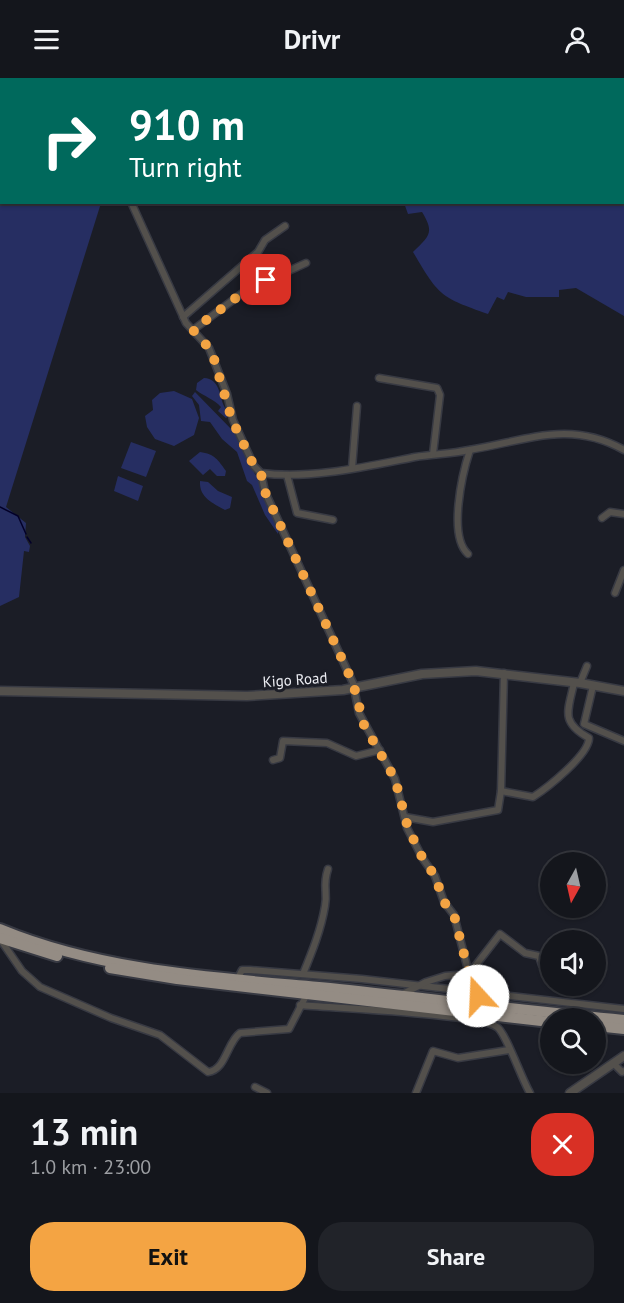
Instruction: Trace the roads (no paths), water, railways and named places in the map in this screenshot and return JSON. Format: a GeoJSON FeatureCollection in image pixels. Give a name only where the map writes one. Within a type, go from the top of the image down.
{"type":"FeatureCollection","features":[{"type":"Feature","properties":{"kind":"highway"},"geometry":{"type":"LineString","coordinates":[[0,929],[88,957],[238,978],[400,995],[623,1027]]}},
{"type":"Feature","properties":{"kind":"highway"},"geometry":{"type":"LineString","coordinates":[[0,938],[53,955],[114,969],[540,1021]]}},
{"type":"Feature","properties":{"kind":"highway"},"geometry":{"type":"LineString","coordinates":[[606,1026],[623,1027]]}},
{"type":"Feature","properties":{"kind":"street"},"geometry":{"type":"LineString","coordinates":[[132,204],[183,316],[209,348],[227,394],[232,420],[254,466],[261,474],[265,492],[326,620],[354,689],[359,713],[395,779],[405,817],[419,853],[435,876],[444,902],[454,915],[469,974],[478,985],[476,1005]]}},
{"type":"Feature","properties":{"kind":"street"},"geometry":{"type":"LineString","coordinates":[[183,316],[258,252],[265,240],[285,226]]}},
{"type":"Feature","properties":{"kind":"street"},"geometry":{"type":"LineString","coordinates":[[193,330],[245,291],[306,263]]}},
{"type":"Feature","properties":{"kind":"street"},"geometry":{"type":"LineString","coordinates":[[379,378],[437,388],[440,395],[433,454]]}},
{"type":"Feature","properties":{"kind":"street"},"geometry":{"type":"LineString","coordinates":[[352,468],[357,406]]}},
{"type":"Feature","properties":{"kind":"street"},"geometry":{"type":"LineString","coordinates":[[261,474],[287,475],[352,468],[470,450],[564,432],[597,437],[624,450]]}},
{"type":"Feature","properties":{"kind":"street"},"geometry":{"type":"LineString","coordinates":[[468,555],[462,547],[459,507],[461,483],[470,450]]}},
{"type":"Feature","properties":{"kind":"street"},"geometry":{"type":"LineString","coordinates":[[287,475],[297,513],[333,520]]}},
{"type":"Feature","properties":{"kind":"street"},"geometry":{"type":"LineString","coordinates":[[602,518],[610,512],[624,514]]}},
{"type":"Feature","properties":{"kind":"street"},"geometry":{"type":"LineString","coordinates":[[615,593],[624,570]]}},
{"type":"Feature","properties":{"kind":"street"},"geometry":{"type":"LineString","coordinates":[[501,791],[533,797],[563,774],[589,745],[590,738],[573,728],[567,718],[577,683],[586,666]]}},
{"type":"Feature","properties":{"kind":"street","name":"Kigo Road"},"geometry":{"type":"LineString","coordinates":[[0,691],[218,697],[354,689],[441,672],[504,673],[624,691]]}},
{"type":"Feature","properties":{"kind":"street"},"geometry":{"type":"LineString","coordinates":[[405,817],[433,822],[494,812],[500,806],[504,673]]}},
{"type":"Feature","properties":{"kind":"street"},"geometry":{"type":"LineString","coordinates":[[593,686],[585,724],[624,741]]}},
{"type":"Feature","properties":{"kind":"street"},"geometry":{"type":"LineString","coordinates":[[273,760],[280,758],[283,741],[327,743],[356,756],[380,750]]}},
{"type":"Feature","properties":{"kind":"street"},"geometry":{"type":"LineString","coordinates":[[303,974],[323,918],[326,902],[323,883],[328,869]]}},
{"type":"Feature","properties":{"kind":"street"},"geometry":{"type":"LineString","coordinates":[[400,995],[416,985],[445,976],[469,974],[500,934],[525,953],[538,956],[540,960]]}},
{"type":"Feature","properties":{"kind":"street"},"geometry":{"type":"LineString","coordinates":[[0,938],[22,971],[40,987],[111,1018],[160,1035],[208,1072],[214,1071],[222,1063],[238,1034],[245,1031],[287,1030],[307,994]]}},
{"type":"Feature","properties":{"kind":"street"},"geometry":{"type":"LineString","coordinates":[[238,978],[242,970],[303,974],[624,1009]]}},
{"type":"Feature","properties":{"kind":"street"},"geometry":{"type":"LineString","coordinates":[[300,1005],[436,1016],[494,1025],[500,1030],[530,1093]]}},
{"type":"Feature","properties":{"kind":"street"},"geometry":{"type":"LineString","coordinates":[[416,1093],[433,1051],[458,1058],[509,1050]]}},
{"type":"Feature","properties":{"kind":"street"},"geometry":{"type":"LineString","coordinates":[[570,1093],[624,1056]]}},
{"type":"Feature","properties":{"kind":"street"},"geometry":{"type":"LineString","coordinates":[[614,1064],[621,1072],[624,1071]]}},
{"type":"Feature","properties":{"kind":"street"},"geometry":{"type":"LineString","coordinates":[[255,1087],[267,1093]]}},
{"type":"Feature","properties":{"kind":"waterway"},"geometry":{"type":"LineString","coordinates":[[0,507],[18,516],[26,534]]}},
{"type":"Feature","properties":{"kind":"waterway"},"geometry":{"type":"LineString","coordinates":[[27,537],[31,543]]}}]}
